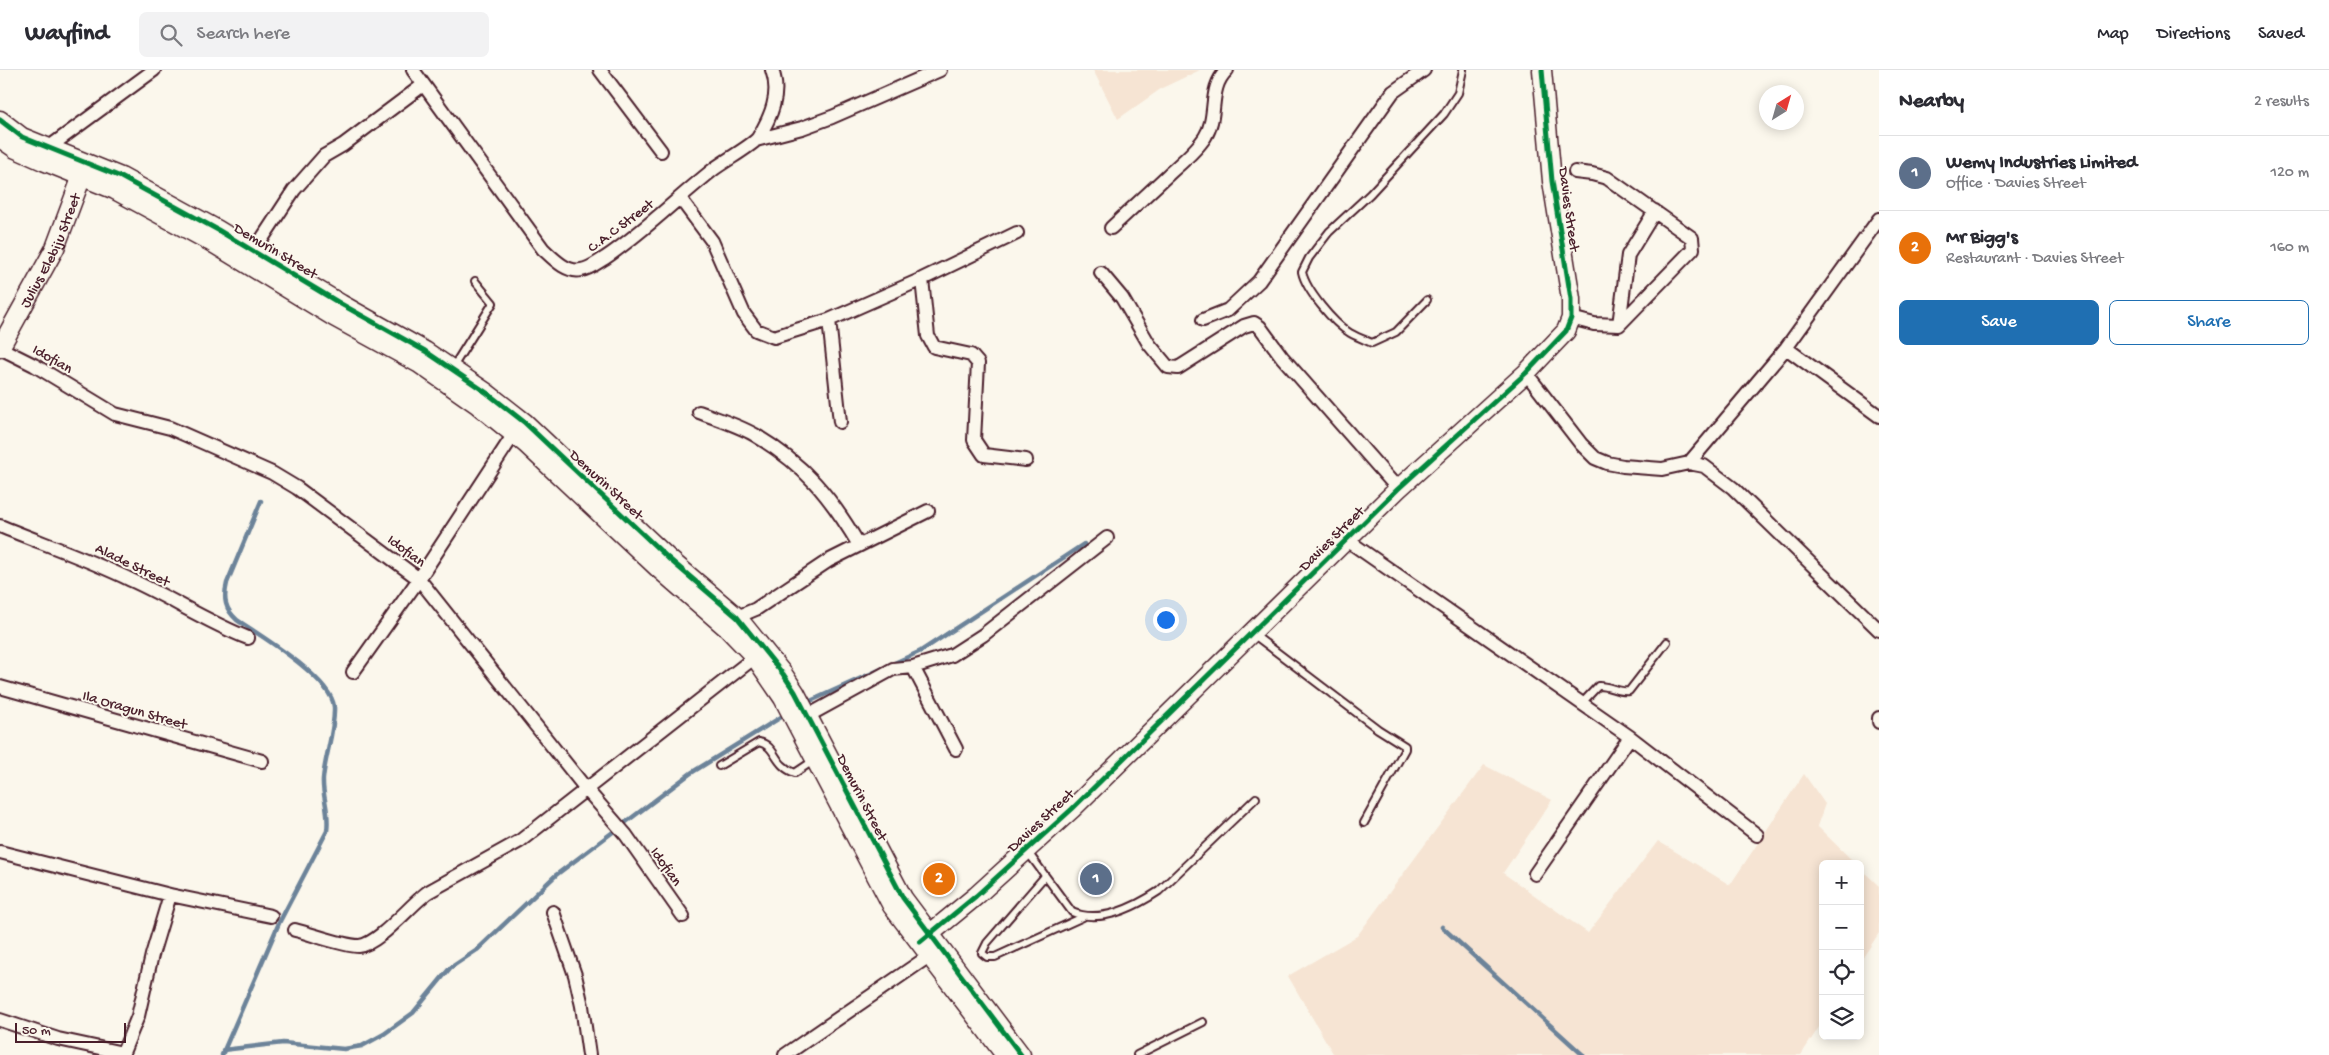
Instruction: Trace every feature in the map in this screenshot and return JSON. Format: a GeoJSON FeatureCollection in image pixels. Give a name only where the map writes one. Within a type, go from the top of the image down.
{"type":"FeatureCollection","features":[{"type":"Feature","properties":{"kind":"street"},"geometry":{"type":"LineString","coordinates":[[48,148],[154,70]]}},
{"type":"Feature","properties":{"kind":"street","name":"C.A.C Street"},"geometry":{"type":"LineString","coordinates":[[413,70],[543,249],[558,264],[570,269],[580,271],[590,268],[646,228],[732,156],[756,140]]}},
{"type":"Feature","properties":{"kind":"street"},"geometry":{"type":"LineString","coordinates":[[600,70],[661,151]]}},
{"type":"Feature","properties":{"kind":"street"},"geometry":{"type":"LineString","coordinates":[[756,140],[774,102],[777,88],[772,70]]}},
{"type":"Feature","properties":{"kind":"street"},"geometry":{"type":"LineString","coordinates":[[756,140],[824,120],[940,70]]}},
{"type":"Feature","properties":{"kind":"street"},"geometry":{"type":"LineString","coordinates":[[1111,228],[1202,142],[1213,121],[1213,95],[1219,81],[1228,70]]}},
{"type":"Feature","properties":{"kind":"street"},"geometry":{"type":"LineString","coordinates":[[1203,320],[1228,310],[1259,281],[1393,92],[1424,70]]}},
{"type":"Feature","properties":{"kind":"street","name":"Davies Street"},"geometry":{"type":"LineString","coordinates":[[931,944],[976,896],[1252,633],[1398,489],[1526,373],[1566,331],[1571,318],[1571,299],[1552,181],[1542,70]]}},
{"type":"Feature","properties":{"kind":"street"},"geometry":{"type":"LineString","coordinates":[[254,251],[294,190],[324,156],[343,145],[423,85]]}},
{"type":"Feature","properties":{"kind":"street","name":"Demurin Street"},"geometry":{"type":"LineString","coordinates":[[0,120],[22,137],[121,177],[254,251],[452,369],[524,422],[668,558],[737,617],[783,674],[789,695],[799,715],[903,898],[931,944],[1005,1055]]}},
{"type":"Feature","properties":{"kind":"street","name":"Demurin Street"},"geometry":{"type":"LineString","coordinates":[[0,138],[16,149],[115,190],[211,242],[334,317],[418,364],[478,405],[514,434],[658,568],[727,628],[789,695]]}},
{"type":"Feature","properties":{"kind":"street"},"geometry":{"type":"LineString","coordinates":[[1571,318],[1594,324],[1619,325],[1693,249],[1692,238],[1607,178],[1575,172]]}},
{"type":"Feature","properties":{"kind":"street","name":"Julius Elebiju Street"},"geometry":{"type":"LineString","coordinates":[[0,348],[55,248],[82,176]]}},
{"type":"Feature","properties":{"kind":"street"},"geometry":{"type":"LineString","coordinates":[[680,198],[712,241],[744,314],[756,330],[774,337],[829,320],[1017,234]]}},
{"type":"Feature","properties":{"kind":"street"},"geometry":{"type":"LineString","coordinates":[[1619,325],[1628,255],[1655,211]]}},
{"type":"Feature","properties":{"kind":"street"},"geometry":{"type":"LineString","coordinates":[[1690,463],[1786,348],[1879,219]]}},
{"type":"Feature","properties":{"kind":"street"},"geometry":{"type":"LineString","coordinates":[[1101,273],[1122,298],[1149,344],[1168,367],[1178,368],[1244,326],[1254,323],[1260,327],[1282,357],[1398,489]]}},
{"type":"Feature","properties":{"kind":"street"},"geometry":{"type":"LineString","coordinates":[[922,279],[928,336],[934,347],[971,355],[978,363],[974,440],[984,455],[1026,460]]}},
{"type":"Feature","properties":{"kind":"street"},"geometry":{"type":"LineString","coordinates":[[829,320],[840,422]]}},
{"type":"Feature","properties":{"kind":"street","name":"Idofian"},"geometry":{"type":"LineString","coordinates":[[0,348],[34,365],[115,414],[170,428],[272,473],[297,488],[420,579],[588,790],[616,822],[683,916]]}},
{"type":"Feature","properties":{"kind":"street"},"geometry":{"type":"LineString","coordinates":[[1786,348],[1879,416]]}},
{"type":"Feature","properties":{"kind":"street"},"geometry":{"type":"LineString","coordinates":[[1526,373],[1580,444],[1595,458],[1607,463],[1623,466],[1662,469],[1690,463],[1704,466],[1733,488],[1879,630]]}},
{"type":"Feature","properties":{"kind":"street"},"geometry":{"type":"LineString","coordinates":[[699,412],[754,434],[806,473],[838,508],[859,545]]}},
{"type":"Feature","properties":{"kind":"street"},"geometry":{"type":"LineString","coordinates":[[353,672],[420,579],[514,434]]}},
{"type":"Feature","properties":{"kind":"street"},"geometry":{"type":"LineString","coordinates":[[737,617],[756,609],[828,560],[928,511]]}},
{"type":"Feature","properties":{"kind":"street","name":"Alade Street"},"geometry":{"type":"LineString","coordinates":[[0,526],[100,566],[225,629],[248,638]]}},
{"type":"Feature","properties":{"kind":"street"},"geometry":{"type":"LineString","coordinates":[[799,715],[893,669],[913,667],[952,654],[983,636],[1107,538]]}},
{"type":"Feature","properties":{"kind":"street"},"geometry":{"type":"LineString","coordinates":[[1347,540],[1630,737],[1757,835]]}},
{"type":"Feature","properties":{"kind":"street"},"geometry":{"type":"LineString","coordinates":[[295,930],[357,946],[365,945],[374,940],[418,899],[520,842],[755,657]]}},
{"type":"Feature","properties":{"kind":"street"},"geometry":{"type":"LineString","coordinates":[[913,667],[956,749]]}},
{"type":"Feature","properties":{"kind":"street","name":"Ila Oragun Street"},"geometry":{"type":"LineString","coordinates":[[0,687],[262,761]]}},
{"type":"Feature","properties":{"kind":"street"},"geometry":{"type":"LineString","coordinates":[[1535,874],[1630,737]]}},
{"type":"Feature","properties":{"kind":"street"},"geometry":{"type":"LineString","coordinates":[[0,852],[170,895],[271,916]]}},
{"type":"Feature","properties":{"kind":"street"},"geometry":{"type":"LineString","coordinates":[[0,1020],[58,1039],[122,1054],[138,1016],[152,955],[170,895]]}},
{"type":"Feature","properties":{"kind":"street"},"geometry":{"type":"LineString","coordinates":[[553,912],[575,975],[582,1006],[588,1055]]}},
{"type":"Feature","properties":{"kind":"street"},"geometry":{"type":"LineString","coordinates":[[785,1055],[931,944]]}},
{"type":"Feature","properties":{"kind":"street","name":"Demurin Street"},"geometry":{"type":"LineString","coordinates":[[931,944],[1021,1055]]}},
{"type":"Feature","properties":{"kind":"lane"},"geometry":{"type":"LineString","coordinates":[[1428,300],[1396,332],[1372,343],[1349,332],[1327,312],[1304,280],[1302,272],[1309,258],[1329,232],[1370,194],[1444,114],[1458,93],[1464,70]]}},
{"type":"Feature","properties":{"kind":"lane"},"geometry":{"type":"LineString","coordinates":[[452,369],[493,303],[475,281]]}},
{"type":"Feature","properties":{"kind":"lane"},"geometry":{"type":"LineString","coordinates":[[1252,633],[1378,729],[1405,746],[1364,823]]}},
{"type":"Feature","properties":{"kind":"lane"},"geometry":{"type":"LineString","coordinates":[[1582,703],[1598,686],[1604,686],[1621,692],[1629,691],[1638,682],[1667,642]]}},
{"type":"Feature","properties":{"kind":"lane"},"geometry":{"type":"LineString","coordinates":[[719,766],[759,742],[766,744],[775,754],[779,764],[795,773],[821,756]]}},
{"type":"Feature","properties":{"kind":"lane"},"geometry":{"type":"LineString","coordinates":[[1045,876],[987,943],[982,952],[987,957],[995,957],[1083,917],[1098,917],[1142,902],[1159,891],[1256,798]]}},
{"type":"Feature","properties":{"kind":"lane"},"geometry":{"type":"LineString","coordinates":[[1026,850],[1072,912],[1083,917]]}},
{"type":"Feature","properties":{"kind":"lane"},"geometry":{"type":"LineString","coordinates":[[1137,1055],[1203,1022]]}},
{"type":"Feature","properties":{"kind":"shaded area"},"geometry":{"type":"Polygon","coordinates":[[[1093,70],[1200,70],[1162,88],[1118,119],[1093,70]]]}},
{"type":"Feature","properties":{"kind":"shaded area"},"geometry":{"type":"Polygon","coordinates":[[[1484,765],[1552,800],[1503,873],[1588,933],[1658,841],[1730,885],[1804,774],[1825,804],[1817,826],[1852,860],[1819,860],[1819,1027],[1801,1055],[1334,1055],[1288,976],[1357,936],[1484,765]]]}},
{"type":"Feature","properties":{"kind":"shaded area"},"geometry":{"type":"Polygon","coordinates":[[[1864,872],[1879,886],[1879,933],[1864,956],[1864,872]]]}},
{"type":"Feature","properties":{"kind":"waterway"},"geometry":{"type":"LineString","coordinates":[[222,1055],[279,923],[327,831],[328,824],[323,779],[334,716],[334,707],[330,696],[308,671],[237,620],[230,612],[226,603],[227,583],[261,501]]}},
{"type":"Feature","properties":{"kind":"waterway"},"geometry":{"type":"LineString","coordinates":[[806,703],[921,651],[1084,544]]}},
{"type":"Feature","properties":{"kind":"waterway"},"geometry":{"type":"LineString","coordinates":[[223,1050],[283,1043],[344,1049],[362,1046],[384,1034],[413,1013],[450,968],[477,950],[556,875],[691,773],[786,714]]}},
{"type":"Feature","properties":{"kind":"waterway"},"geometry":{"type":"LineString","coordinates":[[1442,927],[1583,1055]]}},
{"type":"Feature","properties":{"kind":"cycle path"},"geometry":{"type":"LineString","coordinates":[[920,942],[976,896],[1072,809],[1398,489],[1526,373],[1566,331],[1571,318],[1571,299],[1552,181],[1542,70]]}},
{"type":"Feature","properties":{"kind":"cycle path"},"geometry":{"type":"LineString","coordinates":[[0,120],[22,137],[121,177],[218,230],[341,304],[425,351],[487,393],[524,422],[668,558],[737,617],[783,674],[795,692],[903,898],[1021,1055]]}},
{"type":"Feature","properties":{"kind":"place","name":"Mr Bigg's"},"geometry":{"type":"Point","coordinates":[939,879]}},
{"type":"Feature","properties":{"kind":"place","name":"Wemy Industries Limited"},"geometry":{"type":"Point","coordinates":[1096,879]}}]}
